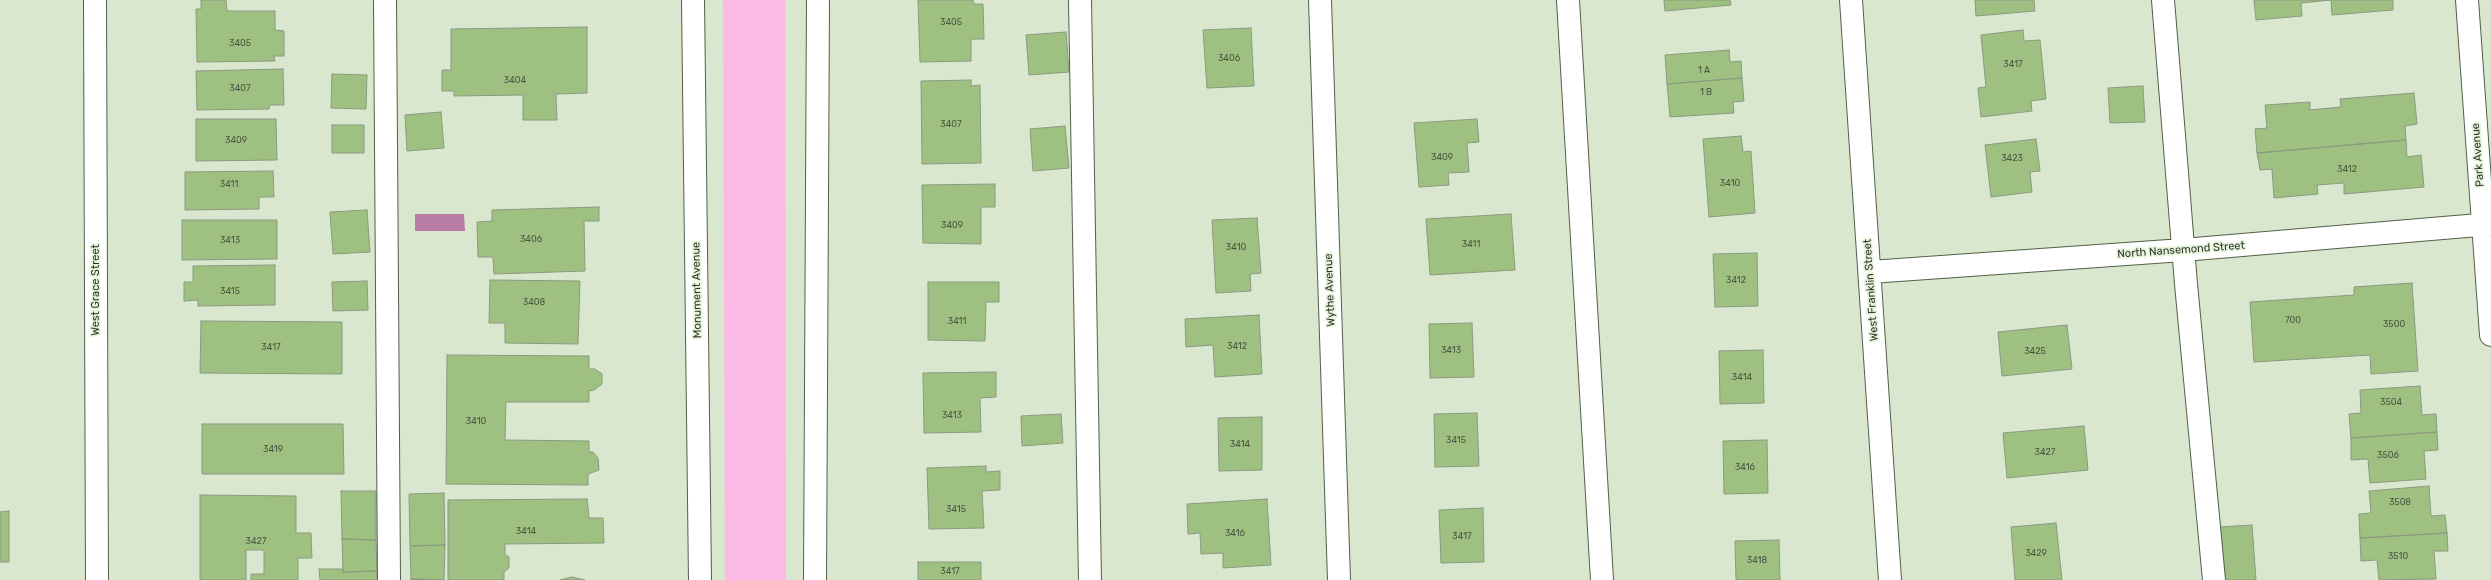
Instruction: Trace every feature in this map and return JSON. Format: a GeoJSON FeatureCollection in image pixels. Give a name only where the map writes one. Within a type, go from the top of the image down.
{"type":"FeatureCollection","features":[{"type":"Feature","properties":{"kind":"street","name":"West Grace Street"},"geometry":{"type":"LineString","coordinates":[[95,0],[98,580]]}},
{"type":"Feature","properties":{"kind":"street"},"geometry":{"type":"LineString","coordinates":[[385,0],[389,580]]}},
{"type":"Feature","properties":{"kind":"street","name":"Monument Avenue"},"geometry":{"type":"LineString","coordinates":[[694,0],[700,580]]}},
{"type":"Feature","properties":{"kind":"street"},"geometry":{"type":"LineString","coordinates":[[815,580],[818,0]]}},
{"type":"Feature","properties":{"kind":"street"},"geometry":{"type":"LineString","coordinates":[[1080,0],[1090,580]]}},
{"type":"Feature","properties":{"kind":"street","name":"Wythe Avenue"},"geometry":{"type":"LineString","coordinates":[[1320,0],[1339,580]]}},
{"type":"Feature","properties":{"kind":"street"},"geometry":{"type":"LineString","coordinates":[[1568,0],[1602,580]]}},
{"type":"Feature","properties":{"kind":"street","name":"West Franklin Street"},"geometry":{"type":"LineString","coordinates":[[1851,0],[1890,580]]}},
{"type":"Feature","properties":{"kind":"street"},"geometry":{"type":"LineString","coordinates":[[2164,0],[2183,250],[2214,580]]}},
{"type":"Feature","properties":{"kind":"street","name":"Park Avenue"},"geometry":{"type":"LineString","coordinates":[[2467,0],[2487,224],[2491,335]]}},
{"type":"Feature","properties":{"kind":"street","name":"North Nansemond Street"},"geometry":{"type":"LineString","coordinates":[[1870,272],[2183,250],[2487,224]]}},
{"type":"Feature","properties":{"kind":"shaded area"},"geometry":{"type":"Polygon","coordinates":[[[723,0],[785,0],[786,580],[725,580],[723,0]]]}},
{"type":"Feature","properties":{"kind":"shaded area"},"geometry":{"type":"Polygon","coordinates":[[[415,214],[464,214],[465,231],[415,231],[415,214]]]}},
{"type":"Feature","properties":{"kind":"building"},"geometry":{"type":"Polygon","coordinates":[[[201,0],[226,0],[227,11],[275,11],[275,30],[284,31],[284,56],[274,56],[275,61],[197,62],[196,9],[201,9],[201,0]]]}},
{"type":"Feature","properties":{"kind":"building"},"geometry":{"type":"Polygon","coordinates":[[[918,0],[973,0],[974,4],[983,4],[984,39],[971,39],[971,61],[920,62],[918,0]]]}},
{"type":"Feature","properties":{"kind":"building"},"geometry":{"type":"Polygon","coordinates":[[[1664,0],[1730,0],[1731,5],[1665,11],[1664,0]]]}},
{"type":"Feature","properties":{"kind":"building"},"geometry":{"type":"Polygon","coordinates":[[[1975,0],[2034,0],[2035,11],[1976,16],[1975,0]]]}},
{"type":"Feature","properties":{"kind":"building"},"geometry":{"type":"Polygon","coordinates":[[[2254,0],[2331,0],[2301,3],[2302,16],[2256,20],[2254,0]]]}},
{"type":"Feature","properties":{"kind":"building"},"geometry":{"type":"Polygon","coordinates":[[[2331,0],[2393,0],[2393,10],[2332,15],[2331,0]]]}},
{"type":"Feature","properties":{"kind":"building"},"geometry":{"type":"Polygon","coordinates":[[[587,27],[587,93],[556,94],[557,120],[523,120],[523,95],[454,96],[454,91],[442,91],[442,70],[451,70],[451,29],[587,27]]]}},
{"type":"Feature","properties":{"kind":"building"},"geometry":{"type":"Polygon","coordinates":[[[1251,28],[1254,86],[1207,88],[1203,30],[1251,28]]]}},
{"type":"Feature","properties":{"kind":"building"},"geometry":{"type":"Polygon","coordinates":[[[2023,30],[2024,41],[2040,40],[2046,99],[2031,101],[2032,111],[1981,117],[1978,88],[1986,87],[1981,35],[2023,30]]]}},
{"type":"Feature","properties":{"kind":"building"},"geometry":{"type":"Polygon","coordinates":[[[1066,32],[1069,72],[1029,75],[1026,35],[1066,32]]]}},
{"type":"Feature","properties":{"kind":"building"},"geometry":{"type":"Polygon","coordinates":[[[1729,50],[1730,62],[1741,61],[1742,78],[1667,84],[1665,55],[1729,50]]]}},
{"type":"Feature","properties":{"kind":"building"},"geometry":{"type":"Polygon","coordinates":[[[283,69],[284,105],[270,105],[269,109],[197,110],[196,71],[283,69]]]}},
{"type":"Feature","properties":{"kind":"building"},"geometry":{"type":"Polygon","coordinates":[[[332,74],[367,75],[366,109],[331,108],[332,74]]]}},
{"type":"Feature","properties":{"kind":"building"},"geometry":{"type":"Polygon","coordinates":[[[1742,78],[1744,101],[1733,102],[1734,113],[1670,117],[1667,84],[1742,78]]]}},
{"type":"Feature","properties":{"kind":"building"},"geometry":{"type":"Polygon","coordinates":[[[971,80],[971,86],[980,85],[981,163],[922,164],[921,81],[971,80]]]}},
{"type":"Feature","properties":{"kind":"building"},"geometry":{"type":"Polygon","coordinates":[[[2143,86],[2145,122],[2110,123],[2108,88],[2143,86]]]}},
{"type":"Feature","properties":{"kind":"building"},"geometry":{"type":"Polygon","coordinates":[[[2414,93],[2417,124],[2405,126],[2406,140],[2257,153],[2255,129],[2267,128],[2265,105],[2310,102],[2310,110],[2341,107],[2340,99],[2414,93]]]}},
{"type":"Feature","properties":{"kind":"building"},"geometry":{"type":"Polygon","coordinates":[[[441,112],[444,148],[407,151],[405,115],[441,112]]]}},
{"type":"Feature","properties":{"kind":"building"},"geometry":{"type":"Polygon","coordinates":[[[196,119],[276,119],[277,160],[196,161],[196,119]]]}},
{"type":"Feature","properties":{"kind":"building"},"geometry":{"type":"Polygon","coordinates":[[[1477,119],[1479,142],[1467,143],[1469,172],[1448,173],[1449,185],[1419,187],[1414,123],[1477,119]]]}},
{"type":"Feature","properties":{"kind":"building"},"geometry":{"type":"Polygon","coordinates":[[[332,125],[364,125],[364,153],[332,153],[332,125]]]}},
{"type":"Feature","properties":{"kind":"building"},"geometry":{"type":"Polygon","coordinates":[[[1065,126],[1069,168],[1033,171],[1030,129],[1065,126]]]}},
{"type":"Feature","properties":{"kind":"building"},"geometry":{"type":"Polygon","coordinates":[[[1741,136],[1743,152],[1751,151],[1755,213],[1709,217],[1703,139],[1741,136]]]}},
{"type":"Feature","properties":{"kind":"building"},"geometry":{"type":"Polygon","coordinates":[[[2036,139],[2040,171],[2030,172],[2032,192],[1991,197],[1985,145],[2036,139]]]}},
{"type":"Feature","properties":{"kind":"building"},"geometry":{"type":"Polygon","coordinates":[[[2406,140],[2407,157],[2421,155],[2424,187],[2344,194],[2344,183],[2317,185],[2318,194],[2274,198],[2272,169],[2260,170],[2257,153],[2406,140]]]}},
{"type":"Feature","properties":{"kind":"building"},"geometry":{"type":"Polygon","coordinates":[[[273,171],[274,197],[259,197],[259,209],[185,210],[185,172],[273,171]]]}},
{"type":"Feature","properties":{"kind":"building"},"geometry":{"type":"Polygon","coordinates":[[[995,184],[995,207],[981,207],[981,244],[923,243],[922,185],[995,184]]]}},
{"type":"Feature","properties":{"kind":"building"},"geometry":{"type":"Polygon","coordinates":[[[599,207],[599,221],[584,221],[585,271],[494,274],[493,257],[478,257],[477,222],[492,221],[492,210],[599,207]]]}},
{"type":"Feature","properties":{"kind":"building"},"geometry":{"type":"Polygon","coordinates":[[[367,210],[370,252],[333,254],[330,212],[367,210]]]}},
{"type":"Feature","properties":{"kind":"building"},"geometry":{"type":"Polygon","coordinates":[[[1511,214],[1515,270],[1430,275],[1426,219],[1511,214]]]}},
{"type":"Feature","properties":{"kind":"building"},"geometry":{"type":"Polygon","coordinates":[[[1257,218],[1261,273],[1250,274],[1251,291],[1216,293],[1212,220],[1257,218]]]}},
{"type":"Feature","properties":{"kind":"building"},"geometry":{"type":"Polygon","coordinates":[[[182,220],[277,220],[277,259],[182,260],[182,220]]]}},
{"type":"Feature","properties":{"kind":"building"},"geometry":{"type":"Polygon","coordinates":[[[1757,253],[1758,306],[1715,307],[1713,254],[1757,253]]]}},
{"type":"Feature","properties":{"kind":"building"},"geometry":{"type":"Polygon","coordinates":[[[275,265],[275,305],[198,306],[198,300],[184,301],[184,282],[193,282],[193,266],[275,265]]]}},
{"type":"Feature","properties":{"kind":"building"},"geometry":{"type":"Polygon","coordinates":[[[490,280],[580,281],[578,344],[505,343],[505,323],[489,323],[490,280]]]}},
{"type":"Feature","properties":{"kind":"building"},"geometry":{"type":"Polygon","coordinates":[[[367,281],[368,310],[333,311],[332,282],[367,281]]]}},
{"type":"Feature","properties":{"kind":"building"},"geometry":{"type":"Polygon","coordinates":[[[928,282],[999,282],[999,302],[986,302],[985,341],[928,340],[928,282]]]}},
{"type":"Feature","properties":{"kind":"building"},"geometry":{"type":"Polygon","coordinates":[[[2412,283],[2418,371],[2371,374],[2370,355],[2254,362],[2250,302],[2354,295],[2354,287],[2412,283]]]}},
{"type":"Feature","properties":{"kind":"building"},"geometry":{"type":"Polygon","coordinates":[[[1259,315],[1262,374],[1215,377],[1213,345],[1186,347],[1185,319],[1259,315]]]}},
{"type":"Feature","properties":{"kind":"building"},"geometry":{"type":"Polygon","coordinates":[[[201,321],[342,322],[342,374],[200,373],[201,321]]]}},
{"type":"Feature","properties":{"kind":"building"},"geometry":{"type":"Polygon","coordinates":[[[1472,323],[1474,377],[1430,378],[1429,324],[1472,323]]]}},
{"type":"Feature","properties":{"kind":"building"},"geometry":{"type":"Polygon","coordinates":[[[2067,325],[2072,369],[2002,376],[1998,332],[2067,325]]]}},
{"type":"Feature","properties":{"kind":"building"},"geometry":{"type":"Polygon","coordinates":[[[1763,350],[1764,403],[1720,404],[1719,351],[1763,350]]]}},
{"type":"Feature","properties":{"kind":"building"},"geometry":{"type":"Polygon","coordinates":[[[447,355],[589,356],[589,369],[595,369],[602,374],[602,384],[594,390],[589,391],[589,402],[506,402],[505,440],[589,441],[589,452],[593,452],[598,458],[599,470],[588,474],[588,485],[446,484],[447,355]]]}},
{"type":"Feature","properties":{"kind":"building"},"geometry":{"type":"Polygon","coordinates":[[[996,372],[996,397],[980,398],[981,432],[924,433],[923,373],[996,372]]]}},
{"type":"Feature","properties":{"kind":"building"},"geometry":{"type":"Polygon","coordinates":[[[2420,386],[2422,415],[2436,414],[2437,432],[2351,438],[2349,414],[2361,413],[2360,390],[2420,386]]]}},
{"type":"Feature","properties":{"kind":"building"},"geometry":{"type":"Polygon","coordinates":[[[1477,413],[1479,466],[1435,467],[1434,414],[1477,413]]]}},
{"type":"Feature","properties":{"kind":"building"},"geometry":{"type":"Polygon","coordinates":[[[1061,414],[1063,443],[1022,446],[1021,416],[1061,414]]]}},
{"type":"Feature","properties":{"kind":"building"},"geometry":{"type":"Polygon","coordinates":[[[1262,417],[1262,470],[1219,471],[1218,418],[1262,417]]]}},
{"type":"Feature","properties":{"kind":"building"},"geometry":{"type":"Polygon","coordinates":[[[202,424],[343,424],[344,474],[202,474],[202,424]]]}},
{"type":"Feature","properties":{"kind":"building"},"geometry":{"type":"Polygon","coordinates":[[[2084,426],[2088,470],[2007,478],[2003,433],[2084,426]]]}},
{"type":"Feature","properties":{"kind":"building"},"geometry":{"type":"Polygon","coordinates":[[[2437,432],[2438,450],[2424,451],[2426,479],[2370,483],[2368,459],[2351,460],[2351,438],[2437,432]]]}},
{"type":"Feature","properties":{"kind":"building"},"geometry":{"type":"Polygon","coordinates":[[[1767,440],[1768,493],[1724,494],[1723,441],[1767,440]]]}},
{"type":"Feature","properties":{"kind":"building"},"geometry":{"type":"Polygon","coordinates":[[[986,466],[986,472],[1000,471],[1000,490],[982,491],[984,528],[929,529],[927,468],[986,466]]]}},
{"type":"Feature","properties":{"kind":"building"},"geometry":{"type":"Polygon","coordinates":[[[2429,486],[2431,516],[2445,515],[2447,533],[2360,538],[2359,514],[2371,513],[2369,491],[2429,486]]]}},
{"type":"Feature","properties":{"kind":"building"},"geometry":{"type":"Polygon","coordinates":[[[341,491],[376,491],[376,540],[342,539],[341,491]]]}},
{"type":"Feature","properties":{"kind":"building"},"geometry":{"type":"Polygon","coordinates":[[[444,493],[445,545],[410,546],[409,494],[444,493]]]}},
{"type":"Feature","properties":{"kind":"building"},"geometry":{"type":"Polygon","coordinates":[[[200,495],[296,496],[296,533],[311,533],[312,558],[298,558],[298,580],[251,580],[251,574],[264,574],[264,550],[246,550],[246,580],[200,580],[200,495]]]}},
{"type":"Feature","properties":{"kind":"building"},"geometry":{"type":"Polygon","coordinates":[[[587,499],[589,518],[603,518],[604,543],[505,544],[505,555],[509,557],[509,568],[504,572],[504,580],[448,580],[448,500],[587,499]]]}},
{"type":"Feature","properties":{"kind":"building"},"geometry":{"type":"Polygon","coordinates":[[[1267,499],[1271,565],[1223,568],[1223,553],[1201,554],[1200,533],[1188,534],[1187,504],[1267,499]]]}},
{"type":"Feature","properties":{"kind":"building"},"geometry":{"type":"Polygon","coordinates":[[[1483,508],[1484,562],[1441,563],[1439,510],[1483,508]]]}},
{"type":"Feature","properties":{"kind":"building"},"geometry":{"type":"Polygon","coordinates":[[[9,511],[9,562],[0,562],[0,512],[9,511]]]}},
{"type":"Feature","properties":{"kind":"building"},"geometry":{"type":"Polygon","coordinates":[[[2056,523],[2062,580],[2015,580],[2011,527],[2056,523]]]}},
{"type":"Feature","properties":{"kind":"building"},"geometry":{"type":"Polygon","coordinates":[[[2252,525],[2256,580],[2224,580],[2220,527],[2252,525]]]}},
{"type":"Feature","properties":{"kind":"building"},"geometry":{"type":"Polygon","coordinates":[[[2447,533],[2448,551],[2434,551],[2436,579],[2379,580],[2377,560],[2361,561],[2360,538],[2447,533]]]}},
{"type":"Feature","properties":{"kind":"building"},"geometry":{"type":"Polygon","coordinates":[[[342,539],[376,540],[377,571],[343,572],[342,539]]]}},
{"type":"Feature","properties":{"kind":"building"},"geometry":{"type":"Polygon","coordinates":[[[1779,540],[1780,580],[1736,580],[1735,541],[1779,540]]]}},
{"type":"Feature","properties":{"kind":"building"},"geometry":{"type":"Polygon","coordinates":[[[445,545],[444,580],[411,579],[410,546],[445,545]]]}},
{"type":"Feature","properties":{"kind":"building"},"geometry":{"type":"Polygon","coordinates":[[[918,562],[981,562],[981,580],[918,580],[918,562]]]}},
{"type":"Feature","properties":{"kind":"building"},"geometry":{"type":"Polygon","coordinates":[[[319,569],[343,569],[343,572],[377,571],[377,580],[320,580],[319,569]]]}},
{"type":"Feature","properties":{"kind":"building"},"geometry":{"type":"Polygon","coordinates":[[[572,577],[585,580],[560,580],[572,577]]]}},
{"type":"Feature","properties":{"kind":"building"},"geometry":{"type":"Polygon","coordinates":[[[411,579],[444,580],[411,580],[411,579]]]}}]}
